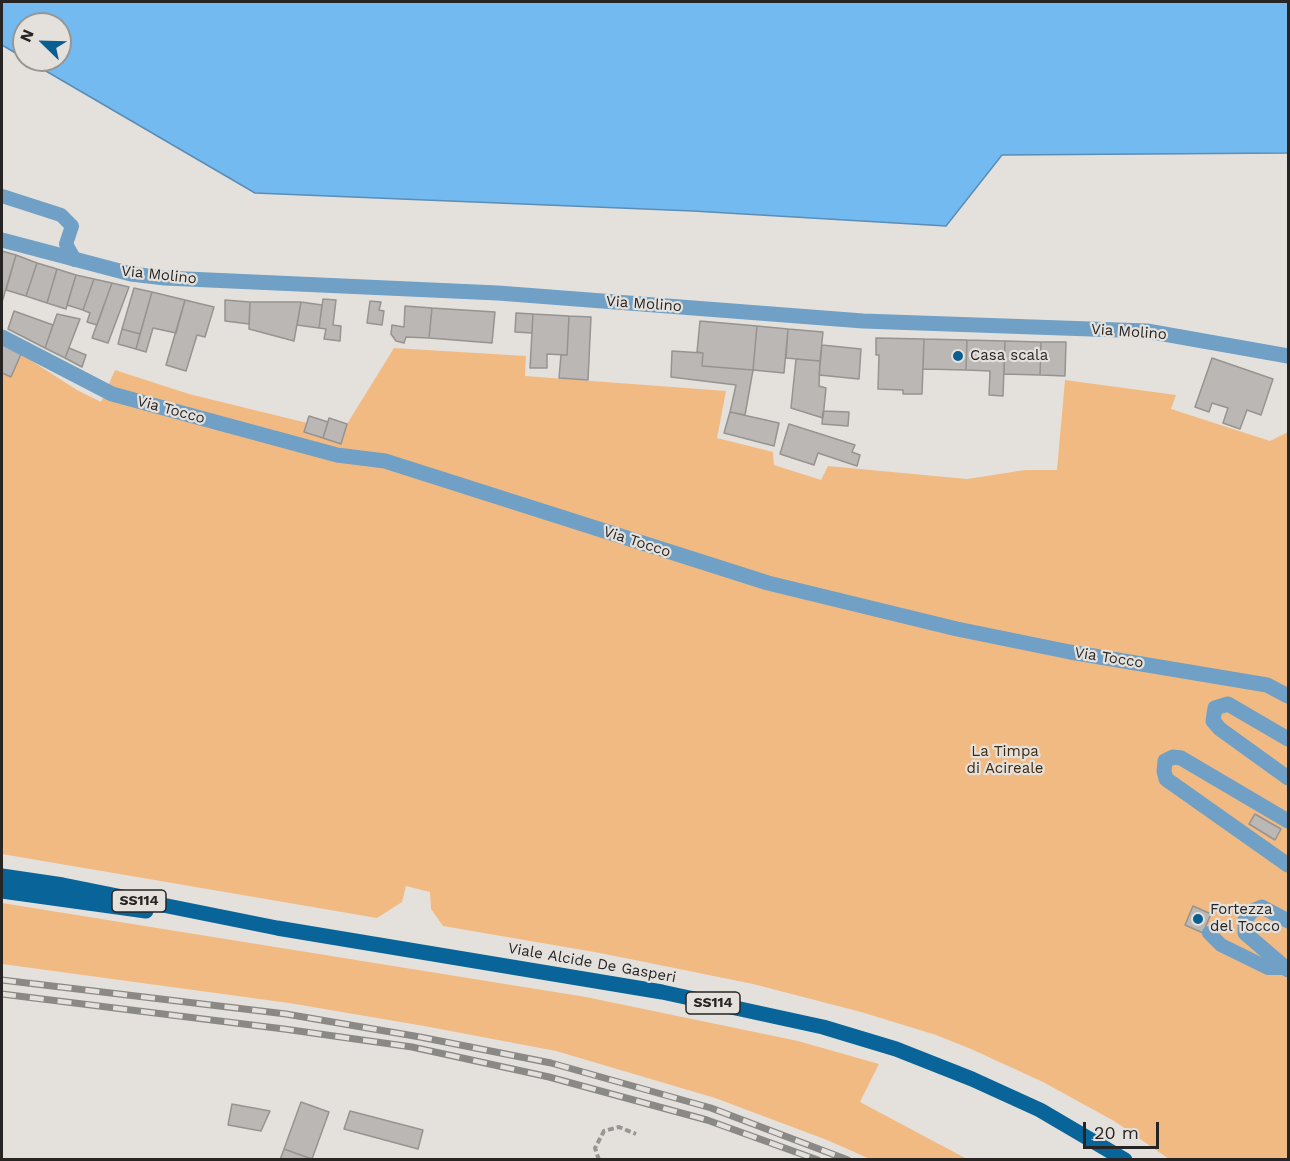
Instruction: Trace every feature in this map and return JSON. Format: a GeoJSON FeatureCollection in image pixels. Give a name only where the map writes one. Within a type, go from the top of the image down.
{"type":"FeatureCollection","features":[{"type":"Feature","properties":{"kind":"main road","name":"Viale Alcide De Gasperi"},"geometry":{"type":"LineString","coordinates":[[2,876],[277,928],[662,992],[823,1027],[896,1049],[972,1079],[1040,1110],[1125,1160]]}},
{"type":"Feature","properties":{"kind":"main road","name":"Viale Alcide De Gasperi"},"geometry":{"type":"LineString","coordinates":[[2,891],[277,928]]}},
{"type":"Feature","properties":{"kind":"street","name":"Via Molino"},"geometry":{"type":"LineString","coordinates":[[2,240],[131,274],[165,278],[498,293],[863,321],[1147,331],[1288,356]]}},
{"type":"Feature","properties":{"kind":"street","name":"Via Tocco"},"geometry":{"type":"LineString","coordinates":[[2,337],[112,394],[337,454],[385,460],[768,584],[957,629],[1267,685],[1288,696]]}},
{"type":"Feature","properties":{"kind":"street"},"geometry":{"type":"LineString","coordinates":[[1288,739],[1228,704],[1215,708],[1213,721],[1220,729],[1288,778]]}},
{"type":"Feature","properties":{"kind":"street"},"geometry":{"type":"LineString","coordinates":[[1288,821],[1181,758],[1173,757],[1165,761],[1166,778],[1288,865]]}},
{"type":"Feature","properties":{"kind":"street"},"geometry":{"type":"LineString","coordinates":[[1288,921],[1262,907],[1252,911],[1245,920],[1245,933],[1288,969]]}},
{"type":"Feature","properties":{"kind":"lane"},"geometry":{"type":"LineString","coordinates":[[2,196],[61,215],[72,226],[66,244],[75,260]]}},
{"type":"Feature","properties":{"kind":"lane"},"geometry":{"type":"LineString","coordinates":[[1209,933],[1221,945],[1268,968],[1288,969]]}},
{"type":"Feature","properties":{"kind":"path"},"geometry":{"type":"LineString","coordinates":[[599,1160],[595,1148],[604,1131],[619,1127],[636,1134]]}},
{"type":"Feature","properties":{"kind":"green space","name":"La Timpa di Acireale"},"geometry":{"type":"Polygon","coordinates":[[[394,348],[526,356],[525,376],[726,391],[717,438],[773,452],[774,465],[821,480],[828,466],[967,479],[1025,470],[1057,470],[1065,380],[1176,395],[1171,409],[1270,441],[1288,432],[1288,1159],[1169,1159],[1114,1121],[1043,1082],[936,1035],[861,1012],[753,984],[600,953],[443,926],[431,909],[430,892],[406,886],[402,902],[377,918],[2,854],[2,373],[11,377],[21,354],[77,390],[101,402],[115,370],[189,394],[344,432],[394,348]]]}},
{"type":"Feature","properties":{"kind":"green space"},"geometry":{"type":"Polygon","coordinates":[[[2,903],[586,997],[798,1041],[879,1064],[860,1102],[967,1159],[870,1159],[827,1140],[715,1098],[556,1051],[289,1003],[2,964],[2,903]]]}},
{"type":"Feature","properties":{"kind":"water"},"geometry":{"type":"Polygon","coordinates":[[[2,2],[1288,2],[1288,153],[1002,155],[946,226],[693,211],[255,193],[48,72],[72,72],[72,12],[12,12],[12,51],[2,45],[2,2]]]}},
{"type":"Feature","properties":{"kind":"building"},"geometry":{"type":"Polygon","coordinates":[[[2,251],[16,255],[2,302],[2,251]]]}},
{"type":"Feature","properties":{"kind":"building"},"geometry":{"type":"Polygon","coordinates":[[[16,255],[37,263],[26,296],[6,290],[16,255]]]}},
{"type":"Feature","properties":{"kind":"building"},"geometry":{"type":"Polygon","coordinates":[[[37,263],[57,269],[47,303],[26,296],[37,263]]]}},
{"type":"Feature","properties":{"kind":"building"},"geometry":{"type":"Polygon","coordinates":[[[57,269],[76,275],[66,309],[47,303],[57,269]]]}},
{"type":"Feature","properties":{"kind":"building"},"geometry":{"type":"Polygon","coordinates":[[[76,275],[94,279],[83,310],[67,305],[76,275]]]}},
{"type":"Feature","properties":{"kind":"building"},"geometry":{"type":"Polygon","coordinates":[[[94,279],[112,283],[97,325],[87,322],[90,313],[83,310],[94,279]]]}},
{"type":"Feature","properties":{"kind":"building"},"geometry":{"type":"Polygon","coordinates":[[[112,283],[129,287],[108,343],[92,338],[112,283]]]}},
{"type":"Feature","properties":{"kind":"building"},"geometry":{"type":"Polygon","coordinates":[[[134,288],[152,292],[140,334],[122,329],[134,288]]]}},
{"type":"Feature","properties":{"kind":"building"},"geometry":{"type":"Polygon","coordinates":[[[152,292],[185,300],[176,333],[153,328],[146,352],[136,349],[152,292]]]}},
{"type":"Feature","properties":{"kind":"building"},"geometry":{"type":"Polygon","coordinates":[[[323,299],[336,300],[333,325],[341,326],[340,341],[324,339],[326,329],[319,328],[323,299]]]}},
{"type":"Feature","properties":{"kind":"building"},"geometry":{"type":"Polygon","coordinates":[[[185,300],[214,307],[205,337],[197,335],[186,371],[166,365],[185,300]]]}},
{"type":"Feature","properties":{"kind":"building"},"geometry":{"type":"Polygon","coordinates":[[[225,300],[250,302],[249,324],[225,321],[225,300]]]}},
{"type":"Feature","properties":{"kind":"building"},"geometry":{"type":"Polygon","coordinates":[[[370,301],[381,302],[379,310],[384,311],[382,325],[367,323],[370,301]]]}},
{"type":"Feature","properties":{"kind":"building"},"geometry":{"type":"Polygon","coordinates":[[[250,302],[301,302],[294,341],[249,329],[250,302]]]}},
{"type":"Feature","properties":{"kind":"building"},"geometry":{"type":"Polygon","coordinates":[[[301,302],[322,305],[319,328],[297,325],[301,302]]]}},
{"type":"Feature","properties":{"kind":"building"},"geometry":{"type":"Polygon","coordinates":[[[405,306],[432,308],[429,338],[406,337],[404,343],[396,341],[391,334],[392,325],[404,327],[405,306]]]}},
{"type":"Feature","properties":{"kind":"building"},"geometry":{"type":"Polygon","coordinates":[[[432,308],[495,312],[492,343],[429,338],[432,308]]]}},
{"type":"Feature","properties":{"kind":"building"},"geometry":{"type":"Polygon","coordinates":[[[14,311],[53,325],[45,348],[8,329],[14,311]]]}},
{"type":"Feature","properties":{"kind":"building"},"geometry":{"type":"Polygon","coordinates":[[[516,313],[533,314],[532,333],[515,332],[516,313]]]}},
{"type":"Feature","properties":{"kind":"building"},"geometry":{"type":"Polygon","coordinates":[[[57,314],[80,319],[65,358],[45,348],[57,314]]]}},
{"type":"Feature","properties":{"kind":"building"},"geometry":{"type":"Polygon","coordinates":[[[533,314],[569,316],[567,355],[547,354],[547,368],[530,368],[533,314]]]}},
{"type":"Feature","properties":{"kind":"building"},"geometry":{"type":"Polygon","coordinates":[[[569,316],[591,317],[588,380],[559,378],[561,355],[567,355],[569,316]]]}},
{"type":"Feature","properties":{"kind":"building"},"geometry":{"type":"Polygon","coordinates":[[[700,321],[757,326],[753,370],[702,366],[703,353],[697,352],[700,321]]]}},
{"type":"Feature","properties":{"kind":"building"},"geometry":{"type":"Polygon","coordinates":[[[757,326],[788,329],[784,373],[753,370],[757,326]]]}},
{"type":"Feature","properties":{"kind":"building"},"geometry":{"type":"Polygon","coordinates":[[[122,329],[140,334],[136,349],[118,344],[122,329]]]}},
{"type":"Feature","properties":{"kind":"building"},"geometry":{"type":"Polygon","coordinates":[[[788,329],[823,332],[820,361],[786,358],[788,329]]]}},
{"type":"Feature","properties":{"kind":"building"},"geometry":{"type":"Polygon","coordinates":[[[876,338],[924,339],[922,394],[903,394],[903,390],[878,389],[879,355],[876,355],[876,338]]]}},
{"type":"Feature","properties":{"kind":"building"},"geometry":{"type":"Polygon","coordinates":[[[924,339],[967,340],[966,370],[923,369],[924,339]]]}},
{"type":"Feature","properties":{"kind":"building"},"geometry":{"type":"Polygon","coordinates":[[[967,340],[1005,341],[1003,396],[989,395],[990,371],[966,370],[967,340]]]}},
{"type":"Feature","properties":{"kind":"building"},"geometry":{"type":"Polygon","coordinates":[[[1005,341],[1041,342],[1040,375],[1004,374],[1005,341]]]}},
{"type":"Feature","properties":{"kind":"building"},"geometry":{"type":"Polygon","coordinates":[[[1041,342],[1066,342],[1065,376],[1040,375],[1041,342]]]}},
{"type":"Feature","properties":{"kind":"building"},"geometry":{"type":"Polygon","coordinates":[[[2,344],[21,354],[11,377],[2,373],[2,344]]]}},
{"type":"Feature","properties":{"kind":"building"},"geometry":{"type":"Polygon","coordinates":[[[822,345],[861,349],[859,379],[819,375],[822,345]]]}},
{"type":"Feature","properties":{"kind":"building"},"geometry":{"type":"Polygon","coordinates":[[[69,348],[86,355],[82,367],[65,358],[69,348]]]}},
{"type":"Feature","properties":{"kind":"building"},"geometry":{"type":"Polygon","coordinates":[[[672,351],[703,353],[702,366],[753,370],[745,415],[730,412],[736,385],[671,377],[672,351]]]}},
{"type":"Feature","properties":{"kind":"building"},"geometry":{"type":"Polygon","coordinates":[[[1212,358],[1273,379],[1261,415],[1247,410],[1240,429],[1223,423],[1228,408],[1212,403],[1209,412],[1195,407],[1212,358]]]}},
{"type":"Feature","properties":{"kind":"building"},"geometry":{"type":"Polygon","coordinates":[[[796,359],[820,361],[819,386],[826,388],[823,418],[791,408],[796,359]]]}},
{"type":"Feature","properties":{"kind":"building"},"geometry":{"type":"Polygon","coordinates":[[[823,411],[849,412],[848,426],[822,424],[823,411]]]}},
{"type":"Feature","properties":{"kind":"building"},"geometry":{"type":"Polygon","coordinates":[[[730,412],[779,423],[774,446],[724,433],[730,412]]]}},
{"type":"Feature","properties":{"kind":"building"},"geometry":{"type":"Polygon","coordinates":[[[309,416],[328,422],[323,438],[304,432],[309,416]]]}},
{"type":"Feature","properties":{"kind":"building"},"geometry":{"type":"Polygon","coordinates":[[[329,418],[347,424],[341,444],[323,438],[329,418]]]}},
{"type":"Feature","properties":{"kind":"building"},"geometry":{"type":"Polygon","coordinates":[[[789,424],[855,445],[852,452],[860,455],[857,466],[818,453],[814,465],[780,454],[789,424]]]}},
{"type":"Feature","properties":{"kind":"building"},"geometry":{"type":"Polygon","coordinates":[[[1255,814],[1281,829],[1275,840],[1249,824],[1255,814]]]}},
{"type":"Feature","properties":{"kind":"building","name":"Fortezza del Tocco"},"geometry":{"type":"Polygon","coordinates":[[[1193,906],[1211,914],[1203,933],[1185,925],[1193,906]]]}},
{"type":"Feature","properties":{"kind":"building"},"geometry":{"type":"Polygon","coordinates":[[[301,1102],[329,1112],[312,1159],[284,1149],[301,1102]]]}},
{"type":"Feature","properties":{"kind":"building"},"geometry":{"type":"Polygon","coordinates":[[[232,1104],[270,1111],[261,1131],[228,1125],[232,1104]]]}},
{"type":"Feature","properties":{"kind":"building"},"geometry":{"type":"Polygon","coordinates":[[[350,1111],[423,1130],[418,1149],[344,1129],[350,1111]]]}},
{"type":"Feature","properties":{"kind":"building"},"geometry":{"type":"Polygon","coordinates":[[[284,1149],[312,1159],[280,1160],[284,1149]]]}},
{"type":"Feature","properties":{"kind":"railway"},"geometry":{"type":"LineString","coordinates":[[2,980],[286,1014],[551,1063],[711,1108],[848,1160]]}},
{"type":"Feature","properties":{"kind":"railway"},"geometry":{"type":"LineString","coordinates":[[2,994],[412,1047],[549,1077],[707,1120],[818,1160]]}},
{"type":"Feature","properties":{"kind":"place","name":"Casa scala"},"geometry":{"type":"Point","coordinates":[958,356]}},
{"type":"Feature","properties":{"kind":"place","name":"Fortezza del Tocco"},"geometry":{"type":"Point","coordinates":[1198,919]}}]}
